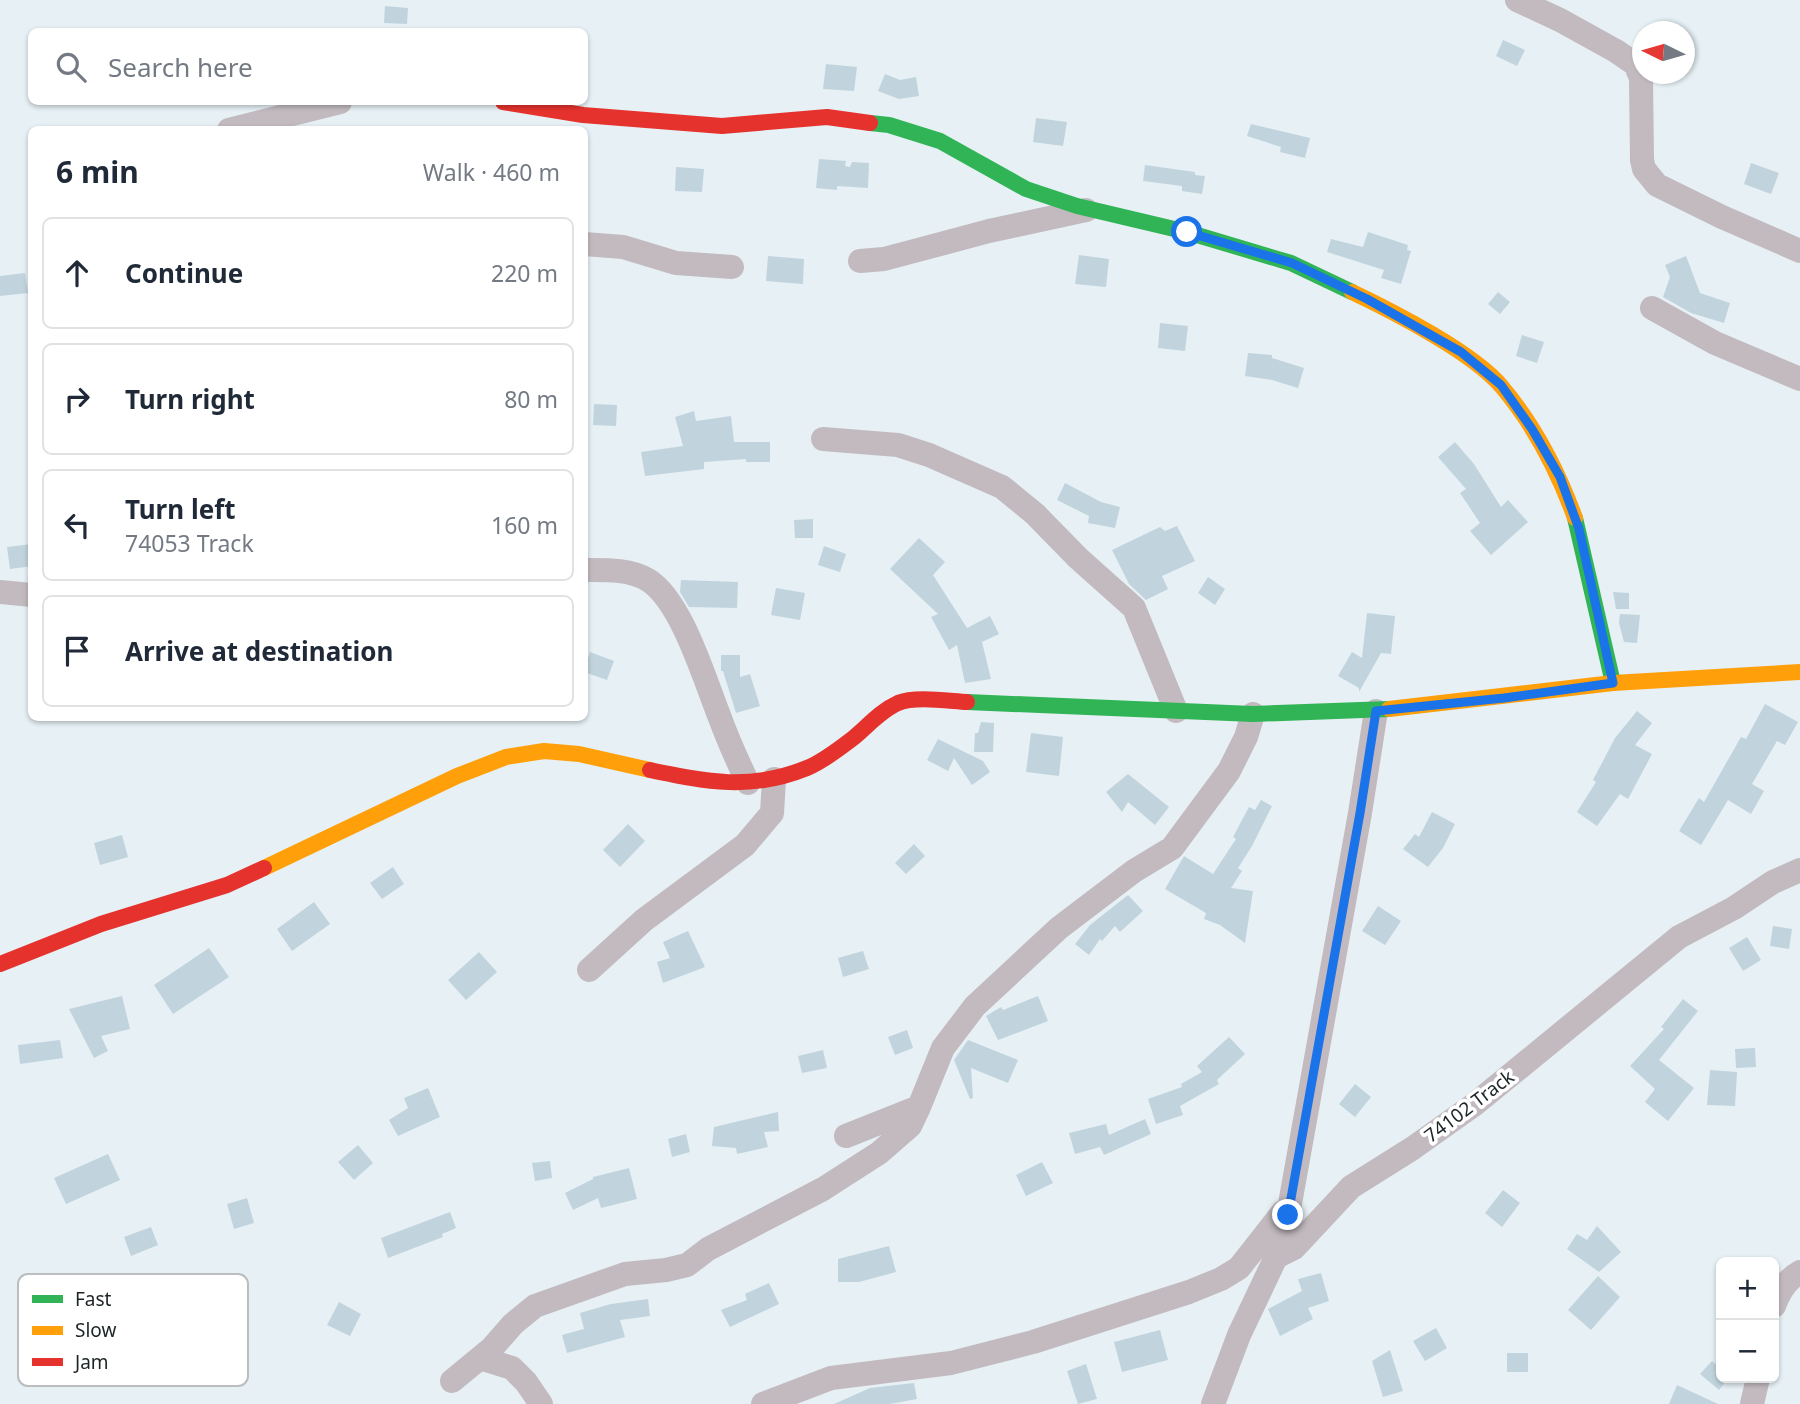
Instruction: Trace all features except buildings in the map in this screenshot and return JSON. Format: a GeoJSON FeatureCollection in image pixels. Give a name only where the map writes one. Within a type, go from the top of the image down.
{"type":"FeatureCollection","features":[{"type":"Feature","properties":{"kind":"street"},"geometry":{"type":"LineString","coordinates":[[1517,0],[1560,20],[1635,64],[1641,78],[1642,160],[1644,169],[1657,185],[1800,251]]}},
{"type":"Feature","properties":{"kind":"street"},"geometry":{"type":"LineString","coordinates":[[245,126],[328,105]]}},
{"type":"Feature","properties":{"kind":"street"},"geometry":{"type":"LineString","coordinates":[[521,105],[583,115],[722,126],[827,117],[889,125],[940,141],[1026,189],[1090,209],[1187,232],[1292,263],[1367,299],[1461,352],[1501,385],[1532,429],[1560,477],[1579,529],[1613,683]]}},
{"type":"Feature","properties":{"kind":"street"},"geometry":{"type":"LineString","coordinates":[[860,261],[884,259],[989,231],[1090,209]]}},
{"type":"Feature","properties":{"kind":"street"},"geometry":{"type":"LineString","coordinates":[[588,244],[623,247],[676,263],[732,267]]}},
{"type":"Feature","properties":{"kind":"street"},"geometry":{"type":"LineString","coordinates":[[1653,308],[1715,342],[1800,379]]}},
{"type":"Feature","properties":{"kind":"street"},"geometry":{"type":"LineString","coordinates":[[823,439],[898,445],[929,455],[1002,487],[1035,514],[1078,558],[1134,608],[1176,711]]}},
{"type":"Feature","properties":{"kind":"street"},"geometry":{"type":"LineString","coordinates":[[588,570],[614,570],[646,579],[660,590],[675,612],[699,664],[748,783]]}},
{"type":"Feature","properties":{"kind":"street"},"geometry":{"type":"LineString","coordinates":[[0,592],[28,595]]}},
{"type":"Feature","properties":{"kind":"street"},"geometry":{"type":"LineString","coordinates":[[0,964],[102,924],[227,885],[457,776],[506,757],[544,751],[579,754],[706,782],[748,783],[774,779],[809,767],[900,702],[928,700],[1253,714],[1376,711],[1504,698],[1613,683],[1800,672]]}},
{"type":"Feature","properties":{"kind":"street"},"geometry":{"type":"LineString","coordinates":[[1276,1257],[1289,1203],[1376,711]]}},
{"type":"Feature","properties":{"kind":"street"},"geometry":{"type":"LineString","coordinates":[[452,1381],[535,1306],[625,1274],[687,1265],[708,1249],[823,1189],[879,1153],[910,1126],[943,1048],[975,1006],[1059,928],[1134,871],[1171,848],[1229,771],[1246,737],[1253,714]]}},
{"type":"Feature","properties":{"kind":"street"},"geometry":{"type":"LineString","coordinates":[[589,970],[644,920],[745,845],[772,813],[774,779]]}},
{"type":"Feature","properties":{"kind":"street","name":"74102 Track"},"geometry":{"type":"LineString","coordinates":[[1213,1404],[1234,1347],[1276,1257],[1294,1248],[1351,1187],[1475,1104],[1679,937],[1734,908],[1773,882],[1800,870]]}},
{"type":"Feature","properties":{"kind":"street"},"geometry":{"type":"LineString","coordinates":[[846,1136],[919,1107]]}},
{"type":"Feature","properties":{"kind":"street"},"geometry":{"type":"LineString","coordinates":[[763,1404],[831,1378],[951,1363],[1033,1342],[1189,1292],[1221,1279],[1239,1268],[1289,1203]]}},
{"type":"Feature","properties":{"kind":"street"},"geometry":{"type":"LineString","coordinates":[[1779,1293],[1792,1276],[1800,1272]]}},
{"type":"Feature","properties":{"kind":"street"},"geometry":{"type":"LineString","coordinates":[[480,1358],[512,1368],[526,1382],[541,1404]]}},
{"type":"Feature","properties":{"kind":"street"},"geometry":{"type":"LineString","coordinates":[[1752,1404],[1757,1383]]}},
{"type":"Feature","properties":{"kind":"traffic: fast"},"geometry":{"type":"LineString","coordinates":[[870,123],[889,125],[940,141],[1026,189],[1077,206],[1187,232],[1291,263],[1352,292]]}},
{"type":"Feature","properties":{"kind":"traffic: fast"},"geometry":{"type":"LineString","coordinates":[[1575,518],[1613,683]]}},
{"type":"Feature","properties":{"kind":"traffic: fast"},"geometry":{"type":"LineString","coordinates":[[967,702],[1253,714],[1389,709]]}},
{"type":"Feature","properties":{"kind":"traffic: slow"},"geometry":{"type":"LineString","coordinates":[[1352,292],[1453,347],[1502,387],[1535,433],[1553,466],[1575,518]]}},
{"type":"Feature","properties":{"kind":"traffic: slow"},"geometry":{"type":"LineString","coordinates":[[1389,709],[1613,683],[1800,672]]}},
{"type":"Feature","properties":{"kind":"traffic: slow"},"geometry":{"type":"LineString","coordinates":[[264,868],[457,776],[506,757],[544,751],[579,754],[650,770]]}},
{"type":"Feature","properties":{"kind":"traffic: jam"},"geometry":{"type":"LineString","coordinates":[[521,105],[583,115],[722,126],[827,117],[870,123]]}},
{"type":"Feature","properties":{"kind":"traffic: jam"},"geometry":{"type":"LineString","coordinates":[[650,770],[710,781],[766,780],[819,762],[852,739],[885,710],[898,703],[922,699],[967,702]]}},
{"type":"Feature","properties":{"kind":"traffic: jam"},"geometry":{"type":"LineString","coordinates":[[0,964],[101,924],[227,885],[264,868]]}},
{"type":"Feature","properties":{"kind":"route"},"geometry":{"type":"LineString","coordinates":[[1187,232],[1292,263],[1367,299],[1461,352],[1501,385],[1532,429],[1560,477],[1579,529],[1613,683],[1504,698],[1376,711],[1288,1215]]}}]}
